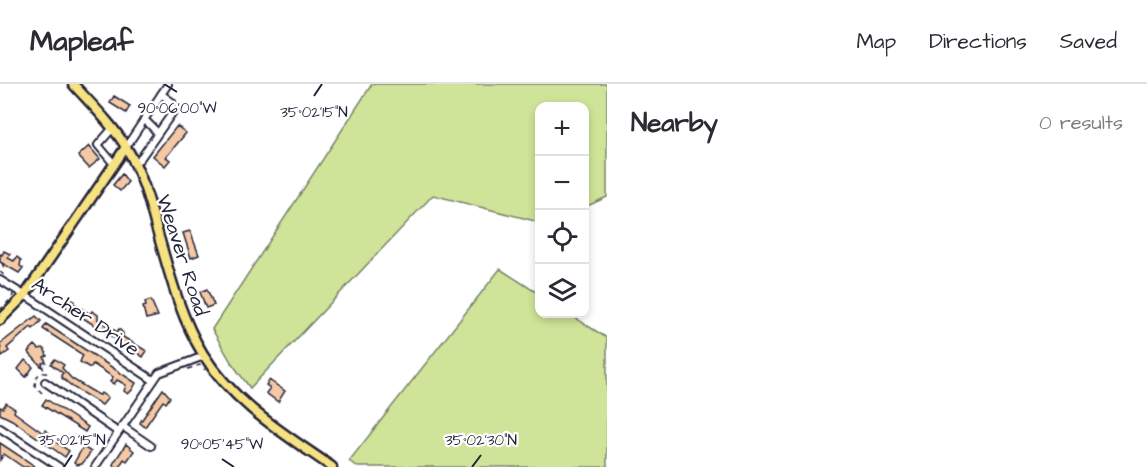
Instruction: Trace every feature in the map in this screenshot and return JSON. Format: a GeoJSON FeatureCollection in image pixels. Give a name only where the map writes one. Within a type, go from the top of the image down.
{"type":"FeatureCollection","features":[{"type":"Feature","properties":{"kind":"main road","name":"Weaver Road"},"geometry":{"type":"LineString","coordinates":[[73,84],[126,147],[134,163],[150,205],[173,287],[188,326],[204,356],[225,384],[248,407],[332,467]]}},
{"type":"Feature","properties":{"kind":"main road"},"geometry":{"type":"LineString","coordinates":[[0,320],[25,295],[126,147]]}},
{"type":"Feature","properties":{"kind":"street"},"geometry":{"type":"LineString","coordinates":[[126,147],[168,84]]}},
{"type":"Feature","properties":{"kind":"street"},"geometry":{"type":"LineString","coordinates":[[134,163],[140,159],[173,112],[172,102],[161,94]]}},
{"type":"Feature","properties":{"kind":"street"},"geometry":{"type":"LineString","coordinates":[[144,119],[158,133]]}},
{"type":"Feature","properties":{"kind":"street"},"geometry":{"type":"LineString","coordinates":[[112,129],[98,145],[114,164]]}},
{"type":"Feature","properties":{"kind":"street","name":"Archer Drive"},"geometry":{"type":"LineString","coordinates":[[2,278],[153,380]]}},
{"type":"Feature","properties":{"kind":"street"},"geometry":{"type":"LineString","coordinates":[[95,467],[153,380],[163,371],[204,356]]}},
{"type":"Feature","properties":{"kind":"street"},"geometry":{"type":"LineString","coordinates":[[45,382],[151,446]]}},
{"type":"Feature","properties":{"kind":"street"},"geometry":{"type":"LineString","coordinates":[[0,428],[58,467]]}},
{"type":"Feature","properties":{"kind":"path"},"geometry":{"type":"LineString","coordinates":[[2,263],[4,268]]}},
{"type":"Feature","properties":{"kind":"path"},"geometry":{"type":"LineString","coordinates":[[0,272],[2,278]]}},
{"type":"Feature","properties":{"kind":"path"},"geometry":{"type":"LineString","coordinates":[[0,310],[12,297],[11,291]]}},
{"type":"Feature","properties":{"kind":"path"},"geometry":{"type":"LineString","coordinates":[[183,370],[200,365],[205,370]]}},
{"type":"Feature","properties":{"kind":"path"},"geometry":{"type":"LineString","coordinates":[[42,393],[35,386],[36,378],[40,373],[50,373]]}},
{"type":"Feature","properties":{"kind":"green space"},"geometry":{"type":"Polygon","coordinates":[[[372,84],[607,84],[607,197],[589,205],[589,102],[535,102],[535,221],[433,195],[250,388],[231,362],[212,329],[372,84]]]}},
{"type":"Feature","properties":{"kind":"green space"},"geometry":{"type":"Polygon","coordinates":[[[500,269],[535,291],[535,318],[575,318],[607,338],[607,467],[358,467],[349,461],[500,269]]]}},
{"type":"Feature","properties":{"kind":"building"},"geometry":{"type":"Polygon","coordinates":[[[114,96],[130,106],[126,113],[110,103],[114,96]]]}},
{"type":"Feature","properties":{"kind":"building"},"geometry":{"type":"Polygon","coordinates":[[[177,126],[186,133],[166,157],[170,160],[165,166],[153,156],[177,126]]]}},
{"type":"Feature","properties":{"kind":"building"},"geometry":{"type":"Polygon","coordinates":[[[89,146],[100,159],[89,168],[78,156],[89,146]]]}},
{"type":"Feature","properties":{"kind":"building"},"geometry":{"type":"Polygon","coordinates":[[[122,174],[128,182],[120,191],[113,185],[122,174]]]}},
{"type":"Feature","properties":{"kind":"building"},"geometry":{"type":"Polygon","coordinates":[[[190,231],[199,255],[191,258],[183,233],[190,231]]]}},
{"type":"Feature","properties":{"kind":"building"},"geometry":{"type":"Polygon","coordinates":[[[4,251],[10,254],[8,258],[14,261],[17,257],[21,260],[20,266],[23,268],[19,273],[0,262],[0,254],[2,255],[4,251]]]}},
{"type":"Feature","properties":{"kind":"building"},"geometry":{"type":"Polygon","coordinates":[[[207,289],[214,305],[206,308],[200,292],[207,289]]]}},
{"type":"Feature","properties":{"kind":"building"},"geometry":{"type":"Polygon","coordinates":[[[67,296],[74,301],[73,303],[90,314],[92,311],[98,315],[98,320],[117,332],[119,329],[123,337],[145,350],[143,357],[63,305],[67,296]]]}},
{"type":"Feature","properties":{"kind":"building"},"geometry":{"type":"Polygon","coordinates":[[[151,300],[158,316],[146,319],[143,307],[146,306],[145,302],[151,300]]]}},
{"type":"Feature","properties":{"kind":"building"},"geometry":{"type":"Polygon","coordinates":[[[36,316],[41,321],[7,348],[9,351],[2,356],[0,344],[36,316]]]}},
{"type":"Feature","properties":{"kind":"building"},"geometry":{"type":"Polygon","coordinates":[[[46,324],[136,383],[132,390],[128,394],[124,391],[126,385],[117,380],[114,384],[110,382],[113,377],[93,364],[90,368],[80,362],[83,355],[43,329],[46,324]]]}},
{"type":"Feature","properties":{"kind":"building"},"geometry":{"type":"Polygon","coordinates":[[[35,345],[45,350],[47,356],[44,357],[46,362],[42,363],[43,368],[28,352],[35,345]]]}},
{"type":"Feature","properties":{"kind":"building"},"geometry":{"type":"Polygon","coordinates":[[[55,359],[64,365],[62,368],[72,379],[108,398],[102,405],[74,388],[62,378],[63,373],[51,364],[55,359]]]}},
{"type":"Feature","properties":{"kind":"building"},"geometry":{"type":"Polygon","coordinates":[[[25,360],[33,367],[26,377],[18,369],[25,360]]]}},
{"type":"Feature","properties":{"kind":"building"},"geometry":{"type":"Polygon","coordinates":[[[269,380],[285,391],[278,402],[266,393],[270,388],[266,385],[269,380]]]}},
{"type":"Feature","properties":{"kind":"building"},"geometry":{"type":"Polygon","coordinates":[[[163,389],[170,397],[166,403],[163,401],[145,427],[140,423],[163,389]]]}},
{"type":"Feature","properties":{"kind":"building"},"geometry":{"type":"Polygon","coordinates":[[[46,399],[88,427],[85,432],[42,405],[46,399]]]}},
{"type":"Feature","properties":{"kind":"building"},"geometry":{"type":"Polygon","coordinates":[[[6,403],[15,409],[14,412],[43,433],[45,430],[49,433],[47,436],[69,451],[65,457],[0,414],[0,407],[3,408],[6,403]]]}},
{"type":"Feature","properties":{"kind":"building"},"geometry":{"type":"Polygon","coordinates":[[[0,443],[35,467],[23,467],[4,454],[0,460],[0,443]]]}},
{"type":"Feature","properties":{"kind":"building"},"geometry":{"type":"Polygon","coordinates":[[[126,444],[134,451],[127,461],[124,459],[119,467],[114,467],[113,464],[126,444]]]}},
{"type":"Feature","properties":{"kind":"building"},"geometry":{"type":"Polygon","coordinates":[[[83,447],[91,452],[82,464],[77,465],[74,463],[83,447]]]}}]}
